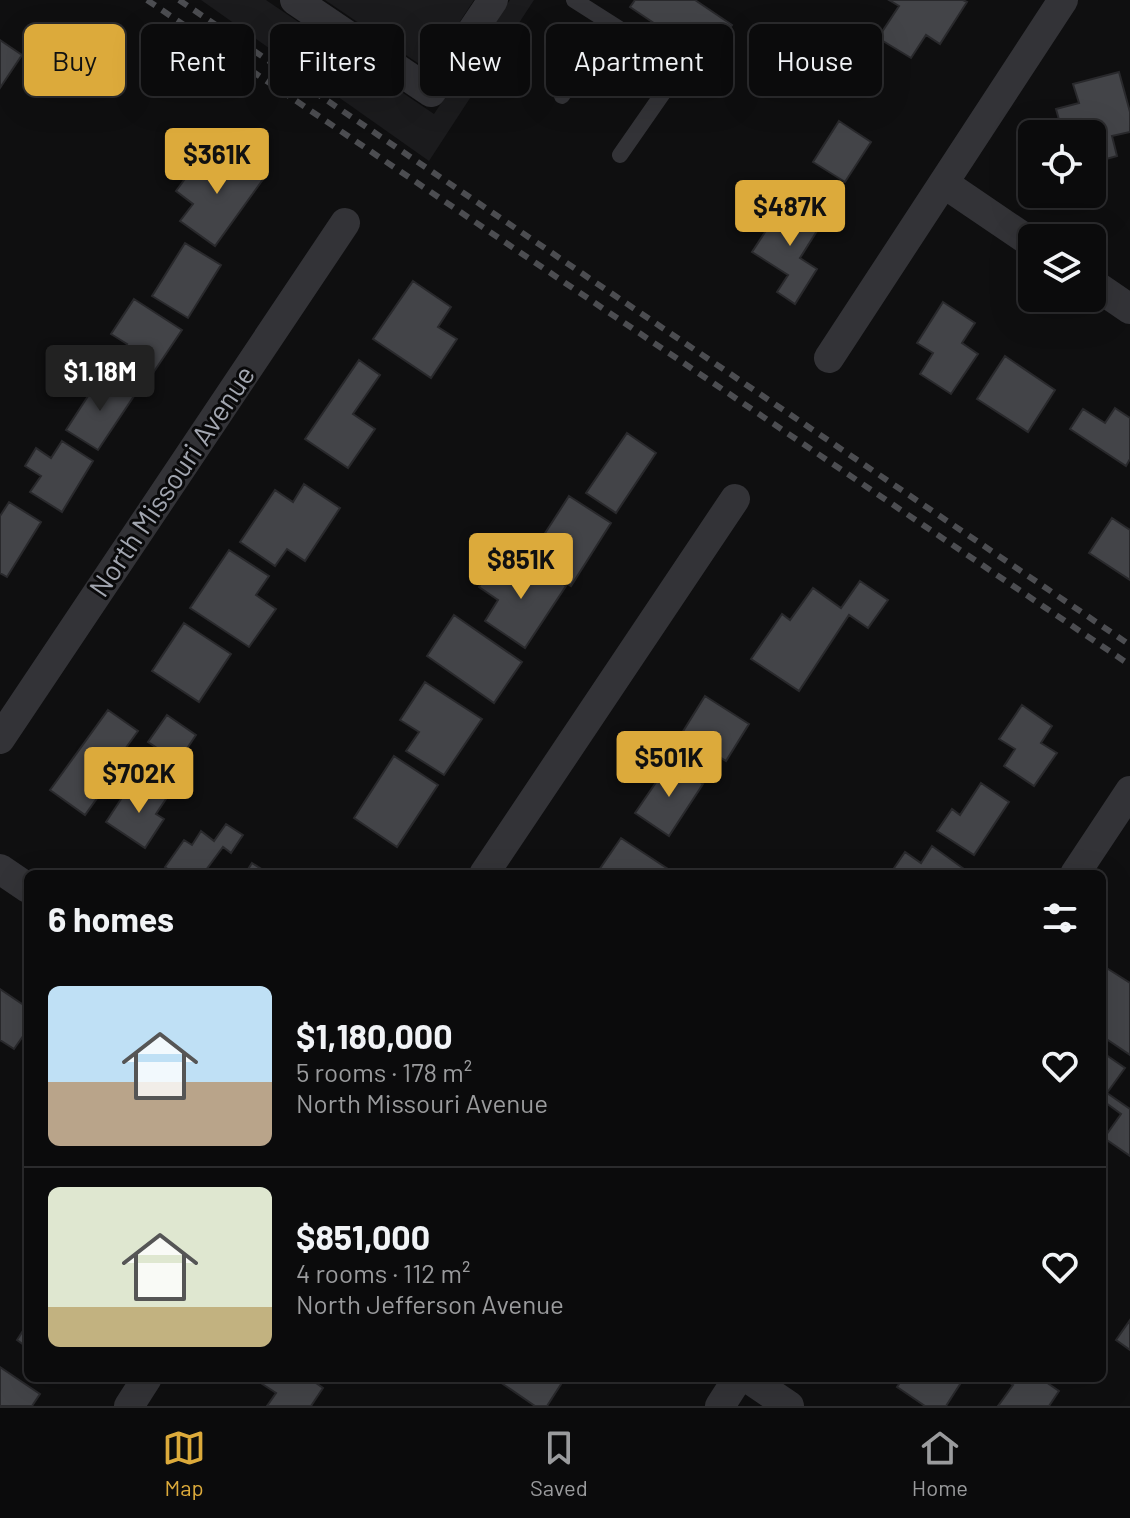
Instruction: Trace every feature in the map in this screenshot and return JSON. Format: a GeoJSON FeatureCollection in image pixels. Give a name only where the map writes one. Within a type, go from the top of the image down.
{"type":"FeatureCollection","features":[{"type":"Feature","properties":{"kind":"street"},"geometry":{"type":"LineString","coordinates":[[295,0],[431,92],[493,0]]}},
{"type":"Feature","properties":{"kind":"street"},"geometry":{"type":"LineString","coordinates":[[829,358],[1063,0]]}},
{"type":"Feature","properties":{"kind":"street"},"geometry":{"type":"LineString","coordinates":[[945,184],[1018,234]]}},
{"type":"Feature","properties":{"kind":"street","name":"North Missouri Avenue"},"geometry":{"type":"LineString","coordinates":[[0,739],[345,223]]}},
{"type":"Feature","properties":{"kind":"street"},"geometry":{"type":"LineString","coordinates":[[1106,293],[1130,309]]}},
{"type":"Feature","properties":{"kind":"street"},"geometry":{"type":"LineString","coordinates":[[487,870],[735,499]]}},
{"type":"Feature","properties":{"kind":"street"},"geometry":{"type":"LineString","coordinates":[[1078,870],[1130,791]]}},
{"type":"Feature","properties":{"kind":"street"},"geometry":{"type":"LineString","coordinates":[[0,869],[24,885]]}},
{"type":"Feature","properties":{"kind":"street"},"geometry":{"type":"LineString","coordinates":[[129,1406],[144,1382]]}},
{"type":"Feature","properties":{"kind":"street"},"geometry":{"type":"LineString","coordinates":[[720,1406],[735,1382]]}},
{"type":"Feature","properties":{"kind":"street"},"geometry":{"type":"LineString","coordinates":[[754,1382],[789,1406]]}},
{"type":"Feature","properties":{"kind":"lane"},"geometry":{"type":"LineString","coordinates":[[574,0],[670,61],[675,71],[620,155]]}},
{"type":"Feature","properties":{"kind":"shaded area"},"geometry":{"type":"Polygon","coordinates":[[[201,0],[266,0],[301,24],[270,24],[270,49],[254,37],[254,24],[235,24],[201,0]]]}},
{"type":"Feature","properties":{"kind":"shaded area"},"geometry":{"type":"Polygon","coordinates":[[[325,0],[474,0],[458,24],[420,24],[420,65],[404,54],[404,24],[360,24],[325,0]]]}},
{"type":"Feature","properties":{"kind":"shaded area"},"geometry":{"type":"Polygon","coordinates":[[[510,0],[534,0],[518,24],[494,24],[510,0]]]}},
{"type":"Feature","properties":{"kind":"shaded area"},"geometry":{"type":"Polygon","coordinates":[[[404,94],[434,114],[446,96],[471,96],[429,161],[337,96],[404,94]]]}},
{"type":"Feature","properties":{"kind":"building"},"geometry":{"type":"Polygon","coordinates":[[[635,0],[695,0],[731,24],[655,24],[630,7],[635,0]]]}},
{"type":"Feature","properties":{"kind":"building"},"geometry":{"type":"Polygon","coordinates":[[[889,0],[967,2],[940,44],[926,35],[911,58],[882,40],[882,32],[899,6],[889,0]]]}},
{"type":"Feature","properties":{"kind":"building"},"geometry":{"type":"Polygon","coordinates":[[[0,40],[22,55],[0,88],[0,40]]]}},
{"type":"Feature","properties":{"kind":"building"},"geometry":{"type":"Polygon","coordinates":[[[1119,72],[1130,112],[1130,132],[1112,136],[1117,156],[1106,159],[1106,120],[1059,120],[1056,109],[1079,103],[1073,84],[1119,72]]]}},
{"type":"Feature","properties":{"kind":"building"},"geometry":{"type":"Polygon","coordinates":[[[839,121],[871,142],[845,182],[813,162],[839,121]]]}},
{"type":"Feature","properties":{"kind":"building"},"geometry":{"type":"Polygon","coordinates":[[[230,153],[264,178],[215,246],[180,221],[193,204],[176,191],[201,157],[218,170],[230,153]]]}},
{"type":"Feature","properties":{"kind":"building"},"geometry":{"type":"Polygon","coordinates":[[[786,200],[822,223],[800,258],[817,269],[795,304],[777,292],[788,275],[752,252],[786,200]]]}},
{"type":"Feature","properties":{"kind":"building"},"geometry":{"type":"Polygon","coordinates":[[[185,243],[221,265],[188,318],[152,296],[185,243]]]}},
{"type":"Feature","properties":{"kind":"building"},"geometry":{"type":"Polygon","coordinates":[[[413,281],[451,307],[438,327],[457,339],[431,378],[373,339],[413,281]]]}},
{"type":"Feature","properties":{"kind":"building"},"geometry":{"type":"Polygon","coordinates":[[[134,299],[182,330],[147,382],[115,362],[127,344],[111,334],[134,299]]]}},
{"type":"Feature","properties":{"kind":"building"},"geometry":{"type":"Polygon","coordinates":[[[943,302],[975,323],[962,343],[978,354],[951,394],[920,374],[933,353],[917,343],[943,302]]]}},
{"type":"Feature","properties":{"kind":"building"},"geometry":{"type":"Polygon","coordinates":[[[1005,356],[1055,390],[1028,432],[977,399],[1005,356]]]}},
{"type":"Feature","properties":{"kind":"building"},"geometry":{"type":"Polygon","coordinates":[[[359,360],[380,375],[353,414],[375,429],[348,468],[305,439],[359,360]]]}},
{"type":"Feature","properties":{"kind":"building"},"geometry":{"type":"Polygon","coordinates":[[[101,376],[134,396],[98,450],[66,430],[101,376]]]}},
{"type":"Feature","properties":{"kind":"building"},"geometry":{"type":"Polygon","coordinates":[[[1115,408],[1130,418],[1130,459],[1126,466],[1070,429],[1083,409],[1105,423],[1115,408]]]}},
{"type":"Feature","properties":{"kind":"building"},"geometry":{"type":"Polygon","coordinates":[[[627,433],[656,453],[616,513],[586,493],[627,433]]]}},
{"type":"Feature","properties":{"kind":"building"},"geometry":{"type":"Polygon","coordinates":[[[62,441],[93,461],[62,512],[30,492],[41,476],[25,466],[36,448],[51,458],[62,441]]]}},
{"type":"Feature","properties":{"kind":"building"},"geometry":{"type":"Polygon","coordinates":[[[304,484],[340,508],[305,561],[287,549],[275,566],[240,542],[275,490],[293,502],[304,484]]]}},
{"type":"Feature","properties":{"kind":"building"},"geometry":{"type":"Polygon","coordinates":[[[569,496],[611,523],[571,586],[529,558],[569,496]]]}},
{"type":"Feature","properties":{"kind":"building"},"geometry":{"type":"Polygon","coordinates":[[[9,502],[41,522],[7,577],[0,573],[0,516],[9,502]]]}},
{"type":"Feature","properties":{"kind":"building"},"geometry":{"type":"Polygon","coordinates":[[[1112,518],[1130,530],[1130,580],[1089,553],[1112,518]]]}},
{"type":"Feature","properties":{"kind":"building"},"geometry":{"type":"Polygon","coordinates":[[[229,550],[269,576],[256,595],[276,609],[249,647],[190,608],[229,550]]]}},
{"type":"Feature","properties":{"kind":"building"},"geometry":{"type":"Polygon","coordinates":[[[526,559],[566,586],[525,648],[485,621],[498,600],[479,587],[492,566],[512,580],[526,559]]]}},
{"type":"Feature","properties":{"kind":"building"},"geometry":{"type":"Polygon","coordinates":[[[860,581],[888,600],[868,628],[849,615],[799,691],[751,659],[782,614],[790,620],[813,588],[841,608],[860,581]]]}},
{"type":"Feature","properties":{"kind":"building"},"geometry":{"type":"Polygon","coordinates":[[[454,615],[522,662],[494,703],[427,656],[454,615]]]}},
{"type":"Feature","properties":{"kind":"building"},"geometry":{"type":"Polygon","coordinates":[[[184,623],[231,654],[199,702],[152,671],[184,623]]]}},
{"type":"Feature","properties":{"kind":"building"},"geometry":{"type":"Polygon","coordinates":[[[425,682],[482,719],[444,775],[406,751],[419,732],[400,720],[425,682]]]}},
{"type":"Feature","properties":{"kind":"building"},"geometry":{"type":"Polygon","coordinates":[[[705,696],[749,724],[726,761],[682,733],[705,696]]]}},
{"type":"Feature","properties":{"kind":"building"},"geometry":{"type":"Polygon","coordinates":[[[1022,705],[1052,726],[1041,743],[1057,753],[1034,786],[1004,766],[1015,749],[999,739],[1022,705]]]}},
{"type":"Feature","properties":{"kind":"building"},"geometry":{"type":"Polygon","coordinates":[[[108,710],[138,731],[118,759],[123,762],[85,815],[50,790],[108,710]]]}},
{"type":"Feature","properties":{"kind":"building"},"geometry":{"type":"Polygon","coordinates":[[[167,715],[196,735],[178,762],[148,742],[167,715]]]}},
{"type":"Feature","properties":{"kind":"building"},"geometry":{"type":"Polygon","coordinates":[[[394,756],[438,785],[397,847],[354,818],[394,756]]]}},
{"type":"Feature","properties":{"kind":"building"},"geometry":{"type":"Polygon","coordinates":[[[670,762],[703,784],[669,836],[635,813],[670,762]]]}},
{"type":"Feature","properties":{"kind":"building"},"geometry":{"type":"Polygon","coordinates":[[[148,783],[168,796],[156,814],[164,819],[145,848],[106,822],[125,793],[136,800],[148,783]]]}},
{"type":"Feature","properties":{"kind":"building"},"geometry":{"type":"Polygon","coordinates":[[[981,783],[1009,802],[974,855],[937,831],[952,809],[960,815],[981,783]]]}},
{"type":"Feature","properties":{"kind":"building"},"geometry":{"type":"Polygon","coordinates":[[[226,824],[243,835],[231,853],[223,847],[206,870],[169,870],[165,867],[184,840],[192,845],[201,831],[214,841],[226,824]]]}},
{"type":"Feature","properties":{"kind":"building"},"geometry":{"type":"Polygon","coordinates":[[[621,838],[668,869],[667,870],[599,870],[621,838]]]}},
{"type":"Feature","properties":{"kind":"building"},"geometry":{"type":"Polygon","coordinates":[[[932,846],[964,869],[893,870],[905,852],[921,863],[932,846]]]}},
{"type":"Feature","properties":{"kind":"building"},"geometry":{"type":"Polygon","coordinates":[[[252,863],[263,870],[248,870],[252,863]]]}},
{"type":"Feature","properties":{"kind":"building"},"geometry":{"type":"Polygon","coordinates":[[[1106,968],[1130,983],[1130,1055],[1106,1039],[1106,968]]]}},
{"type":"Feature","properties":{"kind":"building"},"geometry":{"type":"Polygon","coordinates":[[[0,989],[24,1005],[24,1035],[14,1049],[0,1040],[0,989]]]}},
{"type":"Feature","properties":{"kind":"building"},"geometry":{"type":"Polygon","coordinates":[[[1106,1055],[1125,1068],[1107,1093],[1130,1109],[1130,1156],[1106,1139],[1121,1114],[1106,1103],[1106,1055]]]}},
{"type":"Feature","properties":{"kind":"building"},"geometry":{"type":"Polygon","coordinates":[[[1130,1320],[1130,1350],[1116,1340],[1130,1320]]]}},
{"type":"Feature","properties":{"kind":"building"},"geometry":{"type":"Polygon","coordinates":[[[24,1329],[24,1345],[17,1340],[24,1329]]]}},
{"type":"Feature","properties":{"kind":"building"},"geometry":{"type":"Polygon","coordinates":[[[0,1367],[40,1394],[32,1406],[0,1406],[0,1367]]]}},
{"type":"Feature","properties":{"kind":"building"},"geometry":{"type":"Polygon","coordinates":[[[259,1382],[315,1382],[323,1388],[311,1406],[267,1406],[276,1393],[259,1382]]]}},
{"type":"Feature","properties":{"kind":"building"},"geometry":{"type":"Polygon","coordinates":[[[500,1382],[562,1382],[547,1406],[535,1406],[500,1382]]]}},
{"type":"Feature","properties":{"kind":"building"},"geometry":{"type":"Polygon","coordinates":[[[900,1382],[961,1382],[946,1406],[925,1406],[897,1387],[900,1382]]]}},
{"type":"Feature","properties":{"kind":"building"},"geometry":{"type":"Polygon","coordinates":[[[1008,1382],[1046,1382],[1059,1391],[1049,1406],[998,1406],[1013,1385],[1008,1382]]]}},
{"type":"Feature","properties":{"kind":"railway"},"geometry":{"type":"LineString","coordinates":[[147,0],[1130,665]]}},
{"type":"Feature","properties":{"kind":"railway"},"geometry":{"type":"LineString","coordinates":[[179,0],[1130,645]]}}]}
